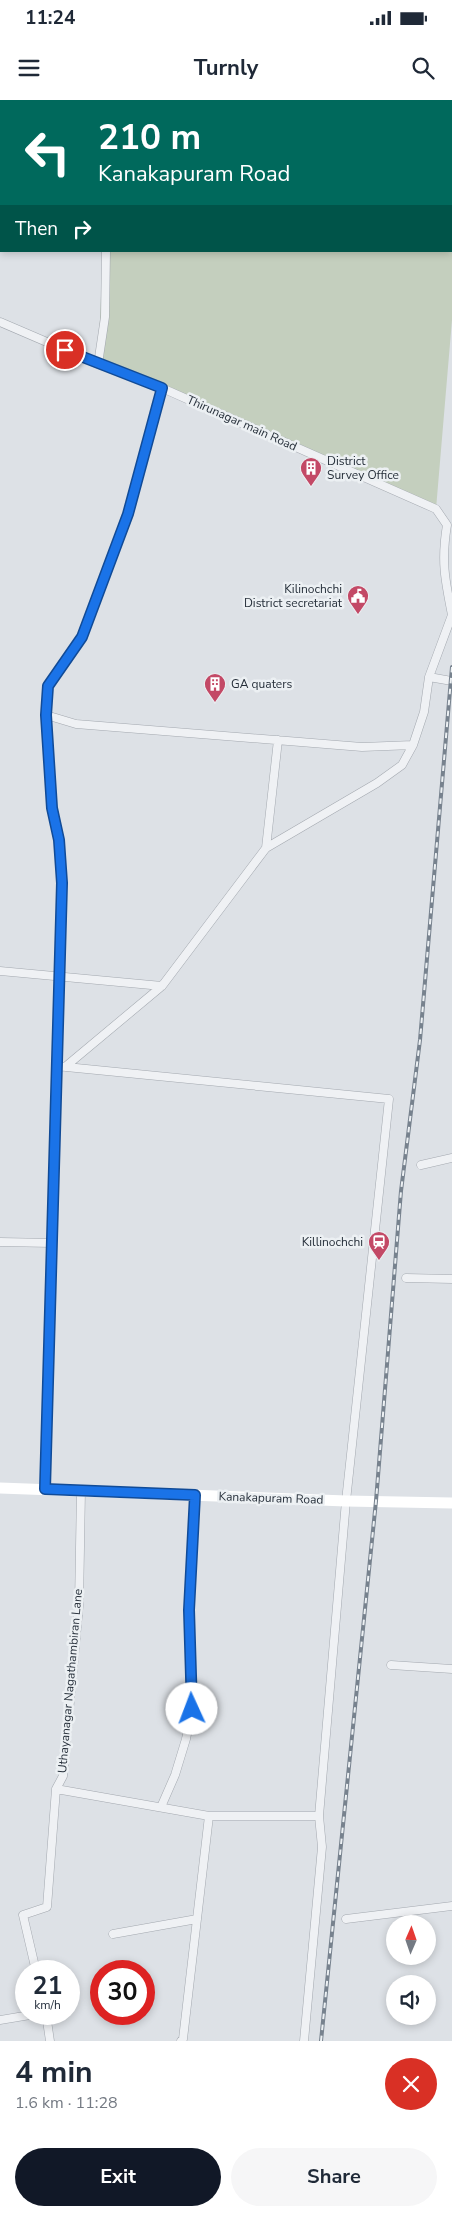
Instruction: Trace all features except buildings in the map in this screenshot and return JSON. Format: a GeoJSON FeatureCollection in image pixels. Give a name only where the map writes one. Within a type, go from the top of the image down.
{"type":"FeatureCollection","features":[{"type":"Feature","properties":{"kind":"street"},"geometry":{"type":"LineString","coordinates":[[98,364],[104,317],[106,252]]}},
{"type":"Feature","properties":{"kind":"street","name":"Thirunagar main Road"},"geometry":{"type":"LineString","coordinates":[[0,322],[98,364],[162,388],[436,509],[447,525],[442,551],[445,580],[452,615]]}},
{"type":"Feature","properties":{"kind":"street"},"geometry":{"type":"LineString","coordinates":[[45,1489],[52,1243],[60,1066],[59,977],[62,883],[59,840],[52,808],[46,715],[48,686],[82,637],[128,514],[162,388]]}},
{"type":"Feature","properties":{"kind":"street"},"geometry":{"type":"LineString","coordinates":[[60,1066],[162,986],[266,848],[377,783],[402,765],[412,746],[424,712],[429,677],[452,615]]}},
{"type":"Feature","properties":{"kind":"street"},"geometry":{"type":"LineString","coordinates":[[429,677],[452,681]]}},
{"type":"Feature","properties":{"kind":"street"},"geometry":{"type":"LineString","coordinates":[[46,715],[76,724],[362,747],[412,746]]}},
{"type":"Feature","properties":{"kind":"street"},"geometry":{"type":"LineString","coordinates":[[266,848],[278,740]]}},
{"type":"Feature","properties":{"kind":"street"},"geometry":{"type":"LineString","coordinates":[[0,971],[162,986]]}},
{"type":"Feature","properties":{"kind":"street"},"geometry":{"type":"LineString","coordinates":[[60,1066],[390,1099],[346,1501],[319,1816],[322,1847],[304,2041]]}},
{"type":"Feature","properties":{"kind":"street"},"geometry":{"type":"LineString","coordinates":[[421,1165],[452,1158]]}},
{"type":"Feature","properties":{"kind":"street"},"geometry":{"type":"LineString","coordinates":[[0,1242],[52,1243]]}},
{"type":"Feature","properties":{"kind":"street"},"geometry":{"type":"LineString","coordinates":[[406,1278],[452,1280]]}},
{"type":"Feature","properties":{"kind":"street","name":"Kanakapuram Road"},"geometry":{"type":"LineString","coordinates":[[0,1488],[346,1501],[452,1503]]}},
{"type":"Feature","properties":{"kind":"street","name":"Uthayanagar Nagathambiran Lane"},"geometry":{"type":"LineString","coordinates":[[33,1960],[23,1915],[48,1907],[56,1789],[63,1776],[79,1605],[82,1490]]}},
{"type":"Feature","properties":{"kind":"street"},"geometry":{"type":"LineString","coordinates":[[161,1807],[175,1775],[186,1739],[192,1709],[189,1610],[195,1495]]}},
{"type":"Feature","properties":{"kind":"street"},"geometry":{"type":"LineString","coordinates":[[391,1665],[452,1669]]}},
{"type":"Feature","properties":{"kind":"street"},"geometry":{"type":"LineString","coordinates":[[56,1789],[209,1816],[319,1816]]}},
{"type":"Feature","properties":{"kind":"street"},"geometry":{"type":"LineString","coordinates":[[181,2041],[183,2039],[209,1816]]}},
{"type":"Feature","properties":{"kind":"street"},"geometry":{"type":"LineString","coordinates":[[346,1919],[452,1906]]}},
{"type":"Feature","properties":{"kind":"street"},"geometry":{"type":"LineString","coordinates":[[113,1934],[197,1919]]}},
{"type":"Feature","properties":{"kind":"street"},"geometry":{"type":"LineString","coordinates":[[0,2020],[15,2018]]}},
{"type":"Feature","properties":{"kind":"street"},"geometry":{"type":"LineString","coordinates":[[48,2025],[50,2041]]}},
{"type":"Feature","properties":{"kind":"green space"},"geometry":{"type":"Polygon","coordinates":[[[103,252],[452,252],[452,320],[436,509],[98,364],[103,252]]]}},
{"type":"Feature","properties":{"kind":"railway"},"geometry":{"type":"LineString","coordinates":[[321,2041],[376,1501],[401,1191],[420,1040],[452,667]]}},
{"type":"Feature","properties":{"kind":"place","name":"District Survey Office"},"geometry":{"type":"Point","coordinates":[311,487]}},
{"type":"Feature","properties":{"kind":"place","name":"Kilinochchi District secretariat"},"geometry":{"type":"Point","coordinates":[358,615]}},
{"type":"Feature","properties":{"kind":"place","name":"GA quaters"},"geometry":{"type":"Point","coordinates":[215,703]}},
{"type":"Feature","properties":{"kind":"place","name":"Killinochchi"},"geometry":{"type":"Point","coordinates":[379,1261]}},
{"type":"Feature","properties":{"kind":"route"},"geometry":{"type":"LineString","coordinates":[[65,350],[162,388],[128,514],[82,637],[48,686],[46,715],[52,808],[59,840],[62,883],[45,1489],[195,1495],[189,1610],[192,1709]]}}]}
